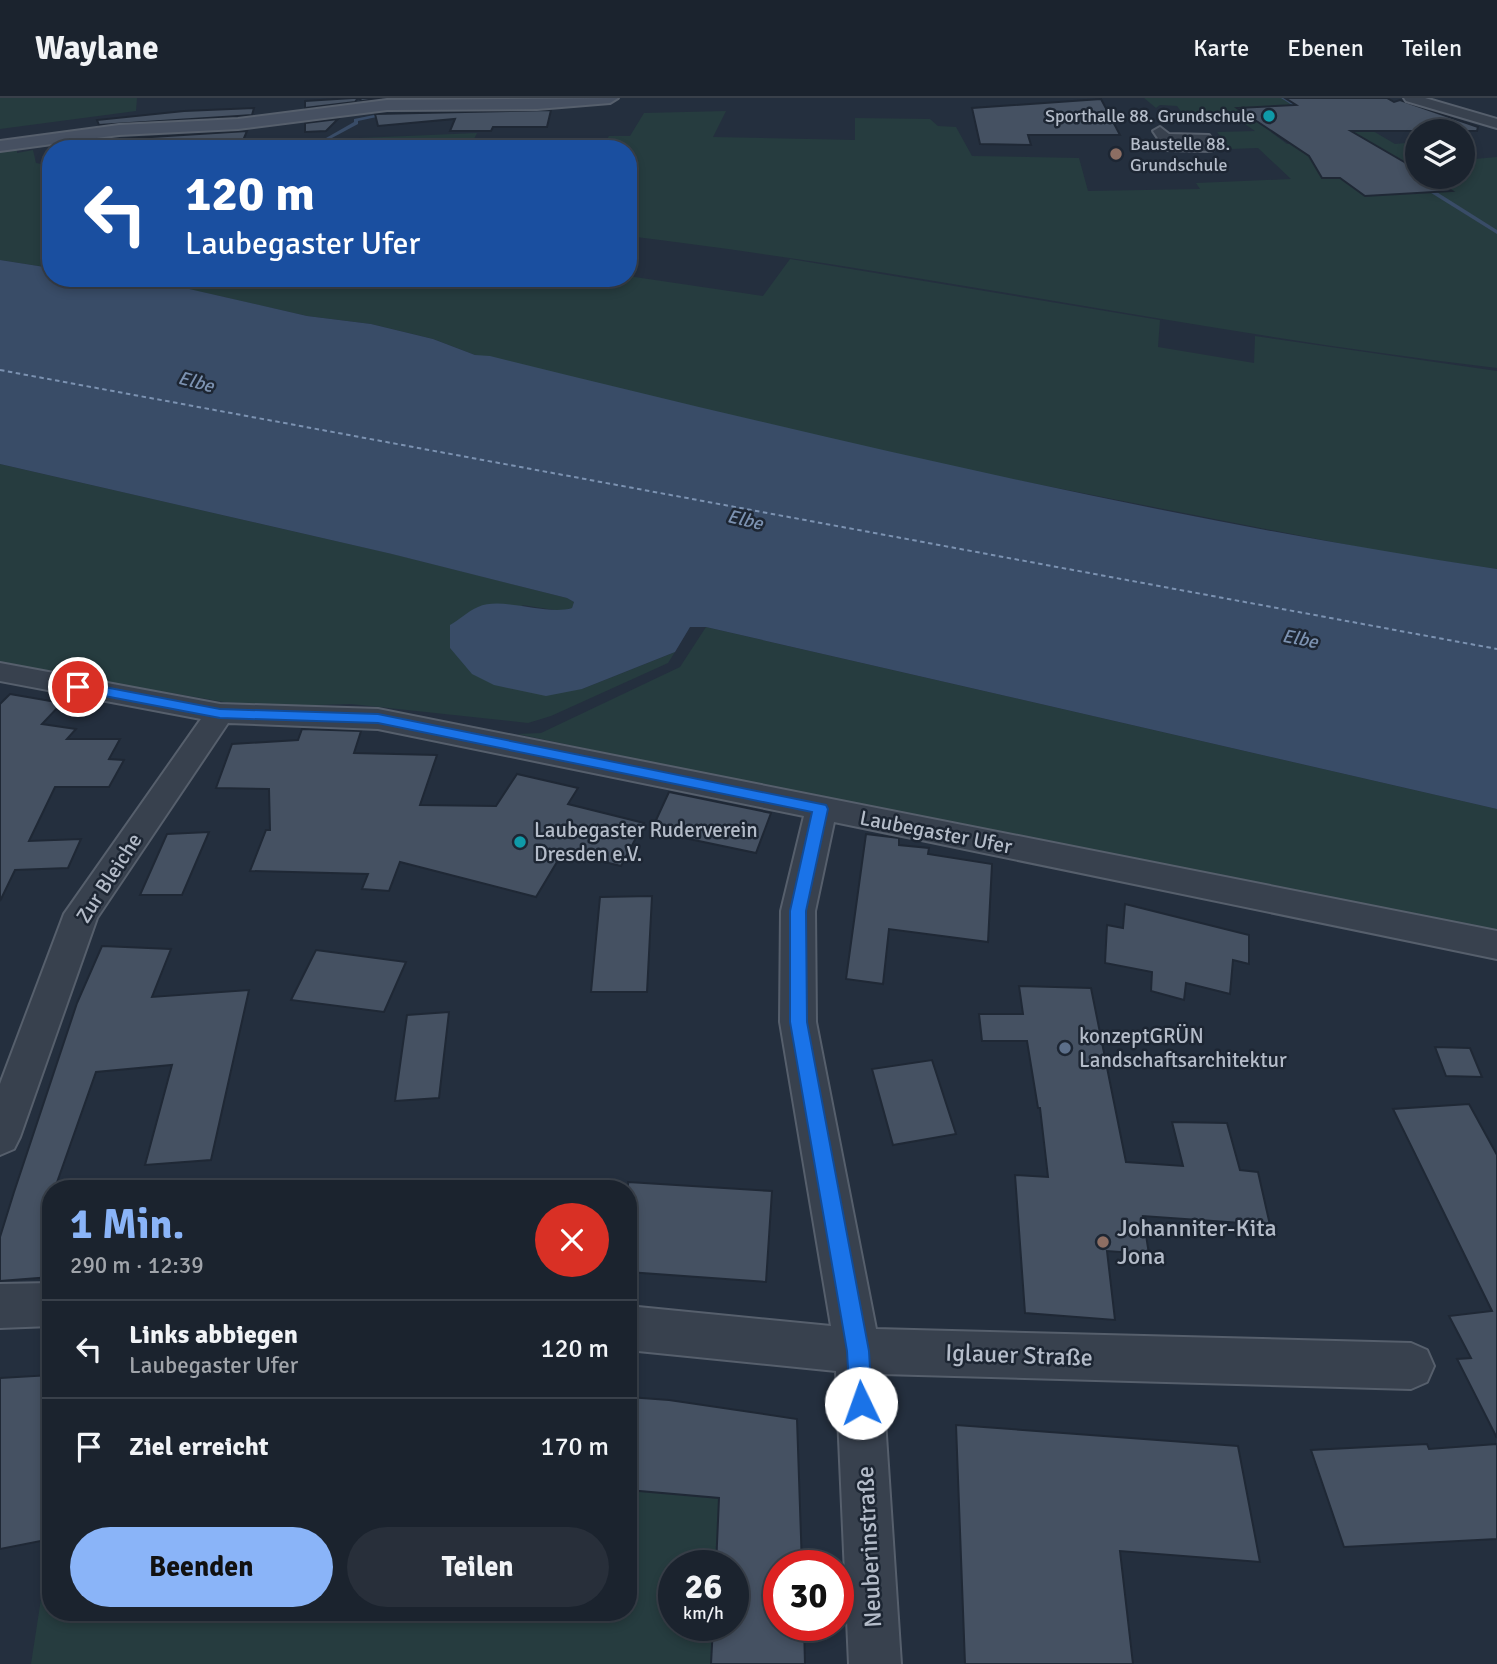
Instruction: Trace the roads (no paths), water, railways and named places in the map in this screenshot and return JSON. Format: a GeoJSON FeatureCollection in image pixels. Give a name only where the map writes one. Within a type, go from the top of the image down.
{"type":"FeatureCollection","features":[{"type":"Feature","properties":{"kind":"main road"},"geometry":{"type":"LineString","coordinates":[[45,140],[120,130],[238,124],[387,105],[537,104],[610,98]]}},
{"type":"Feature","properties":{"kind":"main road"},"geometry":{"type":"LineString","coordinates":[[0,146],[42,140]]}},
{"type":"Feature","properties":{"kind":"street"},"geometry":{"type":"LineString","coordinates":[[1410,98],[1497,124]]}},
{"type":"Feature","properties":{"kind":"street","name":"Laubegaster Ufer"},"geometry":{"type":"LineString","coordinates":[[0,672],[220,713],[378,719],[1497,945]]}},
{"type":"Feature","properties":{"kind":"street","name":"Zur Bleiche"},"geometry":{"type":"LineString","coordinates":[[0,1137],[81,914],[220,713]]}},
{"type":"Feature","properties":{"kind":"street","name":"Neuberinstraße"},"geometry":{"type":"LineString","coordinates":[[821,809],[798,911],[798,1022],[858,1351],[875,1664]]}},
{"type":"Feature","properties":{"kind":"street"},"geometry":{"type":"LineString","coordinates":[[0,1306],[42,1304]]}},
{"type":"Feature","properties":{"kind":"street","name":"Iglauer Straße"},"geometry":{"type":"LineString","coordinates":[[637,1329],[858,1351],[1411,1366]]}},
{"type":"Feature","properties":{"kind":"water","name":"Elbe"},"geometry":{"type":"Polygon","coordinates":[[[0,260],[42,267],[42,287],[180,287],[307,316],[371,324],[433,339],[475,355],[490,356],[740,417],[1117,501],[1370,549],[1497,569],[1497,809],[706,627],[690,627],[675,652],[582,689],[546,696],[494,685],[472,674],[450,648],[450,625],[474,609],[488,604],[561,610],[572,608],[574,602],[392,554],[0,464],[0,260]]]}},
{"type":"Feature","properties":{"kind":"waterway"},"geometry":{"type":"LineString","coordinates":[[1283,98],[1305,111]]}},
{"type":"Feature","properties":{"kind":"waterway"},"geometry":{"type":"LineString","coordinates":[[328,138],[356,123],[356,120],[384,114]]}},
{"type":"Feature","properties":{"kind":"waterway"},"geometry":{"type":"LineString","coordinates":[[1428,189],[1497,232]]}},
{"type":"Feature","properties":{"kind":"place","name":"Sporthalle 88. Grundschule"},"geometry":{"type":"Point","coordinates":[1269,116]}},
{"type":"Feature","properties":{"kind":"place","name":"Baustelle 88. Grundschule"},"geometry":{"type":"Point","coordinates":[1116,154]}},
{"type":"Feature","properties":{"kind":"place","name":"Laubegaster Ruderverein Dresden e.V."},"geometry":{"type":"Point","coordinates":[520,842]}},
{"type":"Feature","properties":{"kind":"place","name":"konzeptGRÜN Landschaftsarchitektur"},"geometry":{"type":"Point","coordinates":[1065,1048]}},
{"type":"Feature","properties":{"kind":"place","name":"Johanniter-Kita Jona"},"geometry":{"type":"Point","coordinates":[1103,1242]}}]}
